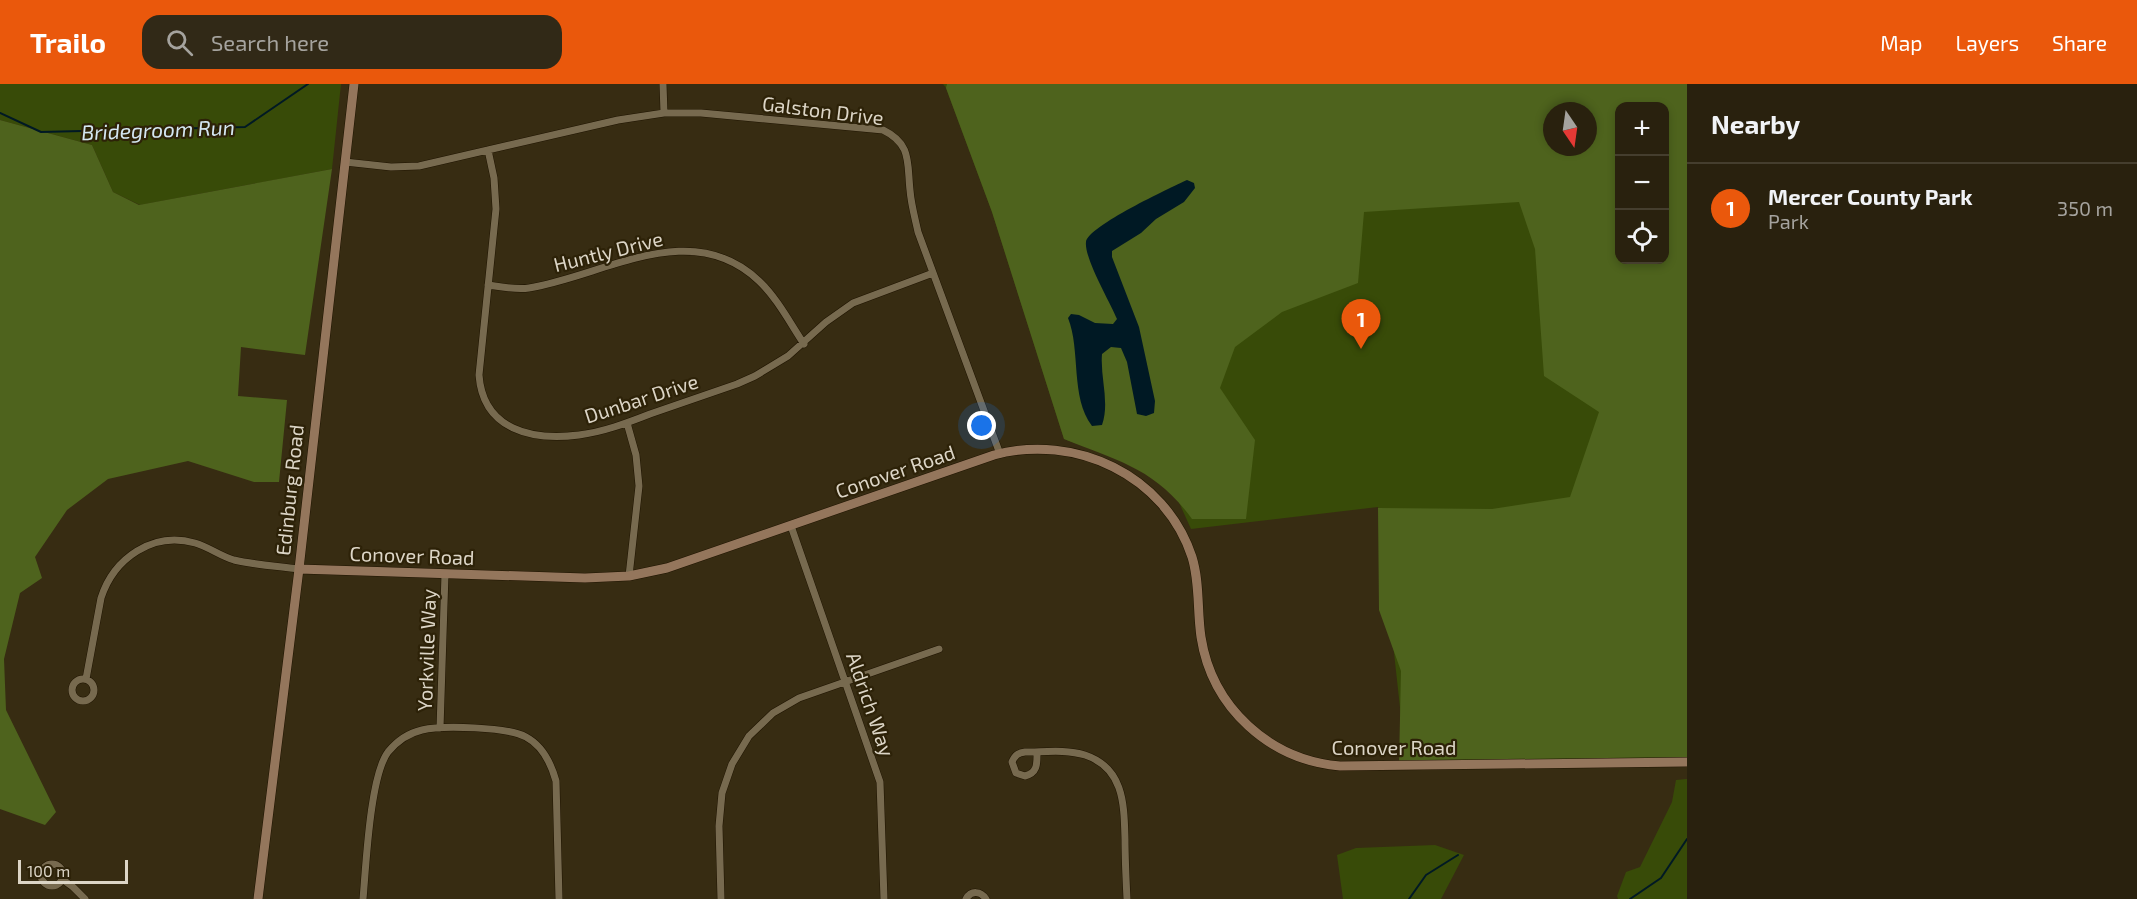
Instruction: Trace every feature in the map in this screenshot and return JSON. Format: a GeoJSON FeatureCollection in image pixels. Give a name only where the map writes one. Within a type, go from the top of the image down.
{"type":"FeatureCollection","features":[{"type":"Feature","properties":{"kind":"street","name":"Edinburg Road"},"geometry":{"type":"LineString","coordinates":[[258,899],[299,569],[354,84]]}},
{"type":"Feature","properties":{"kind":"street"},"geometry":{"type":"LineString","coordinates":[[663,84],[664,113]]}},
{"type":"Feature","properties":{"kind":"street","name":"Galston Drive"},"geometry":{"type":"LineString","coordinates":[[345,162],[405,167],[618,120],[664,113],[701,113],[879,129],[891,134],[906,153],[913,211],[933,273],[1000,454]]}},
{"type":"Feature","properties":{"kind":"street","name":"Dunbar Drive"},"geometry":{"type":"LineString","coordinates":[[488,150],[495,185],[496,209],[479,375],[480,385],[486,404],[499,419],[517,430],[560,436],[595,432],[627,423],[755,376],[788,357],[826,322],[853,303],[933,273]]}},
{"type":"Feature","properties":{"kind":"street","name":"Huntly Drive"},"geometry":{"type":"LineString","coordinates":[[488,285],[530,288],[662,252],[675,250],[703,252],[734,262],[760,282],[804,344]]}},
{"type":"Feature","properties":{"kind":"street"},"geometry":{"type":"LineString","coordinates":[[627,423],[636,455],[639,486],[629,576]]}},
{"type":"Feature","properties":{"kind":"street","name":"Conover Road"},"geometry":{"type":"LineString","coordinates":[[299,569],[585,578],[629,576],[667,568],[1000,454],[1033,449],[1053,449],[1100,460],[1128,474],[1155,496],[1176,524],[1191,555],[1198,586],[1201,637],[1209,668],[1216,683],[1233,710],[1244,721],[1270,743],[1293,756],[1316,763],[1340,766],[1687,762]]}},
{"type":"Feature","properties":{"kind":"street","name":"Aldrich Way"},"geometry":{"type":"LineString","coordinates":[[792,526],[880,782],[884,899]]}},
{"type":"Feature","properties":{"kind":"street"},"geometry":{"type":"LineString","coordinates":[[86,679],[105,586],[117,566],[137,550],[158,542],[182,541],[207,547],[229,559],[241,562],[299,569]]}},
{"type":"Feature","properties":{"kind":"street","name":"Yorkville Way"},"geometry":{"type":"LineString","coordinates":[[440,728],[445,574]]}},
{"type":"Feature","properties":{"kind":"street"},"geometry":{"type":"LineString","coordinates":[[722,899],[720,810],[727,777],[740,750],[760,724],[786,704],[939,649]]}},
{"type":"Feature","properties":{"kind":"street"},"geometry":{"type":"LineString","coordinates":[[363,899],[376,781],[382,762],[402,739],[421,730],[440,728],[507,730],[527,738],[543,752],[556,781],[559,899]]}},
{"type":"Feature","properties":{"kind":"street"},"geometry":{"type":"LineString","coordinates":[[1037,752],[1085,755],[1104,766],[1117,782],[1124,802],[1127,899]]}},
{"type":"Feature","properties":{"kind":"street"},"geometry":{"type":"LineString","coordinates":[[62,879],[85,899]]}},
{"type":"Feature","properties":{"kind":"street"},"geometry":{"type":"LineString","coordinates":[[966,899],[975,892],[982,894],[986,899]]}},
{"type":"Feature","properties":{"kind":"green space"},"geometry":{"type":"Polygon","coordinates":[[[0,84],[341,84],[332,169],[140,205],[113,192],[92,145],[0,120],[0,84]]]}},
{"type":"Feature","properties":{"kind":"green space"},"geometry":{"type":"Polygon","coordinates":[[[943,84],[1687,84],[1687,756],[1406,762],[1378,507],[1191,529],[1177,498],[1143,471],[1116,458],[1064,439],[992,212],[943,84]]]}},
{"type":"Feature","properties":{"kind":"green space"},"geometry":{"type":"Polygon","coordinates":[[[947,84],[1687,84],[1687,761],[1399,765],[1401,671],[1379,610],[1378,508],[1492,509],[1570,497],[1599,412],[1544,376],[1535,249],[1519,202],[1364,212],[1358,283],[1282,312],[1235,347],[1220,388],[1255,440],[1246,519],[1192,519],[1164,488],[1149,477],[1134,468],[1064,439],[992,212],[946,88],[947,84]]]}},
{"type":"Feature","properties":{"kind":"green space"},"geometry":{"type":"Polygon","coordinates":[[[0,120],[92,145],[113,192],[139,205],[332,169],[305,355],[241,347],[238,396],[287,400],[279,482],[254,482],[188,461],[108,479],[67,510],[35,557],[42,578],[20,593],[4,659],[6,710],[56,812],[45,825],[0,809],[0,120]]]}},
{"type":"Feature","properties":{"kind":"green space"},"geometry":{"type":"Polygon","coordinates":[[[1687,779],[1687,899],[1618,899],[1617,896],[1626,872],[1640,867],[1672,802],[1676,780],[1687,779]]]}},
{"type":"Feature","properties":{"kind":"green space"},"geometry":{"type":"Polygon","coordinates":[[[1435,845],[1464,855],[1441,899],[1343,899],[1337,855],[1356,848],[1435,845]]]}},
{"type":"Feature","properties":{"kind":"water"},"geometry":{"type":"Polygon","coordinates":[[[1187,180],[1194,183],[1195,188],[1184,202],[1112,251],[1112,257],[1139,327],[1155,401],[1154,413],[1146,416],[1137,414],[1127,362],[1121,348],[1111,347],[1102,354],[1105,408],[1102,425],[1092,426],[1085,414],[1078,388],[1074,344],[1068,318],[1071,314],[1079,315],[1095,323],[1113,324],[1117,319],[1093,269],[1086,242],[1090,235],[1114,217],[1187,180]]]}},
{"type":"Feature","properties":{"kind":"waterway","name":"Bridegroom Run"},"geometry":{"type":"LineString","coordinates":[[0,113],[41,132],[245,127],[308,84]]}},
{"type":"Feature","properties":{"kind":"waterway"},"geometry":{"type":"LineString","coordinates":[[1630,899],[1661,878],[1687,839]]}},
{"type":"Feature","properties":{"kind":"waterway"},"geometry":{"type":"LineString","coordinates":[[1409,899],[1426,875],[1458,855]]}},
{"type":"Feature","properties":{"kind":"place","name":"Mercer County Park"},"geometry":{"type":"Point","coordinates":[1361,349]}}]}
